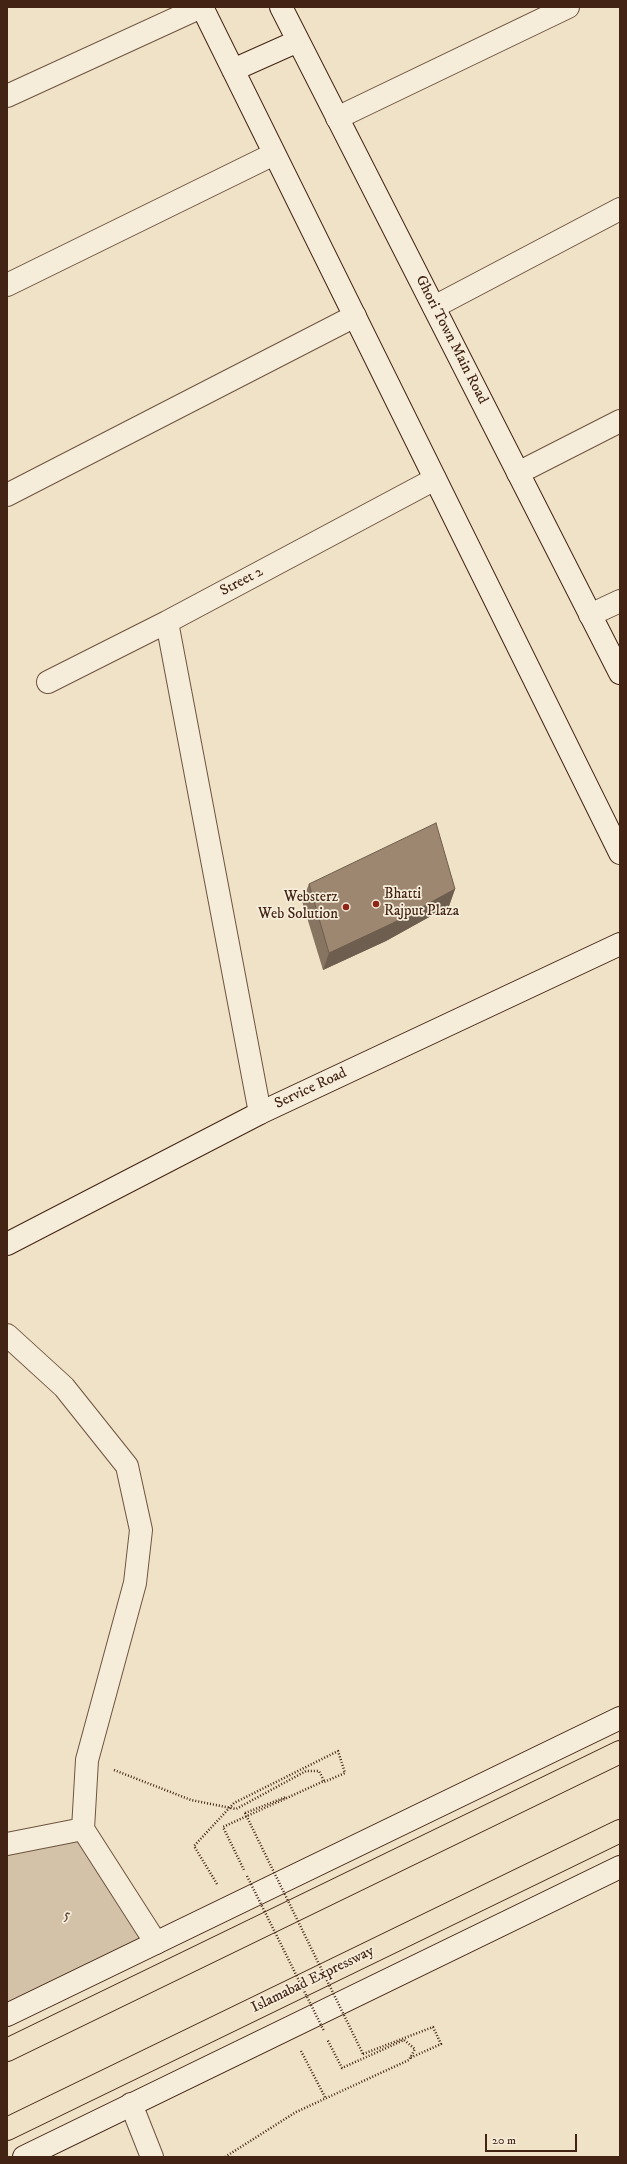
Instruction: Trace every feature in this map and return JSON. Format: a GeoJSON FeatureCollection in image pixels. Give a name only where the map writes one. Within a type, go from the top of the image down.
{"type":"FeatureCollection","features":[{"type":"Feature","properties":{"kind":"highway"},"geometry":{"type":"LineString","coordinates":[[7,2050],[620,1752]]}},
{"type":"Feature","properties":{"kind":"highway","name":"Islamabad Expressway"},"geometry":{"type":"LineString","coordinates":[[7,2129],[620,1831]]}},
{"type":"Feature","properties":{"kind":"street"},"geometry":{"type":"LineString","coordinates":[[7,96],[202,7],[620,853]]}},
{"type":"Feature","properties":{"kind":"street","name":"Ghori Town Main Road"},"geometry":{"type":"LineString","coordinates":[[281,7],[620,673]]}},
{"type":"Feature","properties":{"kind":"street"},"geometry":{"type":"LineString","coordinates":[[337,118],[568,7]]}},
{"type":"Feature","properties":{"kind":"street"},"geometry":{"type":"LineString","coordinates":[[233,70],[298,41]]}},
{"type":"Feature","properties":{"kind":"street"},"geometry":{"type":"LineString","coordinates":[[7,285],[274,154]]}},
{"type":"Feature","properties":{"kind":"street"},"geometry":{"type":"LineString","coordinates":[[434,307],[620,209]]}},
{"type":"Feature","properties":{"kind":"street"},"geometry":{"type":"LineString","coordinates":[[7,495],[355,316]]}},
{"type":"Feature","properties":{"kind":"street"},"geometry":{"type":"LineString","coordinates":[[518,473],[620,421]]}},
{"type":"Feature","properties":{"kind":"street","name":"Street 2"},"geometry":{"type":"LineString","coordinates":[[48,682],[167,622],[435,479]]}},
{"type":"Feature","properties":{"kind":"street"},"geometry":{"type":"LineString","coordinates":[[590,615],[620,601]]}},
{"type":"Feature","properties":{"kind":"street"},"geometry":{"type":"LineString","coordinates":[[167,622],[260,1113]]}},
{"type":"Feature","properties":{"kind":"street","name":"Service Road"},"geometry":{"type":"LineString","coordinates":[[7,1244],[260,1113],[620,944]]}},
{"type":"Feature","properties":{"kind":"street"},"geometry":{"type":"LineString","coordinates":[[7,1335],[64,1387],[127,1466],[141,1530],[135,1583],[87,1760],[83,1829],[156,1943]]}},
{"type":"Feature","properties":{"kind":"street"},"geometry":{"type":"LineString","coordinates":[[7,2015],[620,1718]]}},
{"type":"Feature","properties":{"kind":"street"},"geometry":{"type":"LineString","coordinates":[[7,1844],[83,1829]]}},
{"type":"Feature","properties":{"kind":"street"},"geometry":{"type":"LineString","coordinates":[[24,2157],[620,1867]]}},
{"type":"Feature","properties":{"kind":"street"},"geometry":{"type":"LineString","coordinates":[[131,2104],[152,2157]]}},
{"type":"Feature","properties":{"kind":"path"},"geometry":{"type":"LineString","coordinates":[[230,1906],[194,1846],[234,1803],[338,1751],[345,1773],[245,1813],[363,2054],[433,2027],[441,2044],[325,2099],[290,2027]]}},
{"type":"Feature","properties":{"kind":"path"},"geometry":{"type":"LineString","coordinates":[[87,1760],[191,1800],[236,1809],[306,1771],[319,1771],[324,1781],[223,1827],[342,2068],[404,2040],[415,2049],[409,2060],[296,2112],[225,2157]]}},
{"type":"Feature","properties":{"kind":"green space","name":"5"},"geometry":{"type":"Polygon","coordinates":[[[83,1829],[153,1939],[7,2012],[7,1844],[83,1829]]]}},
{"type":"Feature","properties":{"kind":"building","name":"Bhatti Rajput Plaza"},"geometry":{"type":"Polygon","coordinates":[[[436,823],[455,889],[393,923],[329,953],[309,884],[436,823]]]}},
{"type":"Feature","properties":{"kind":"place","name":"Bhatti Rajput Plaza"},"geometry":{"type":"Point","coordinates":[376,904]}},
{"type":"Feature","properties":{"kind":"place","name":"Websterz Web Solution"},"geometry":{"type":"Point","coordinates":[346,907]}}]}
